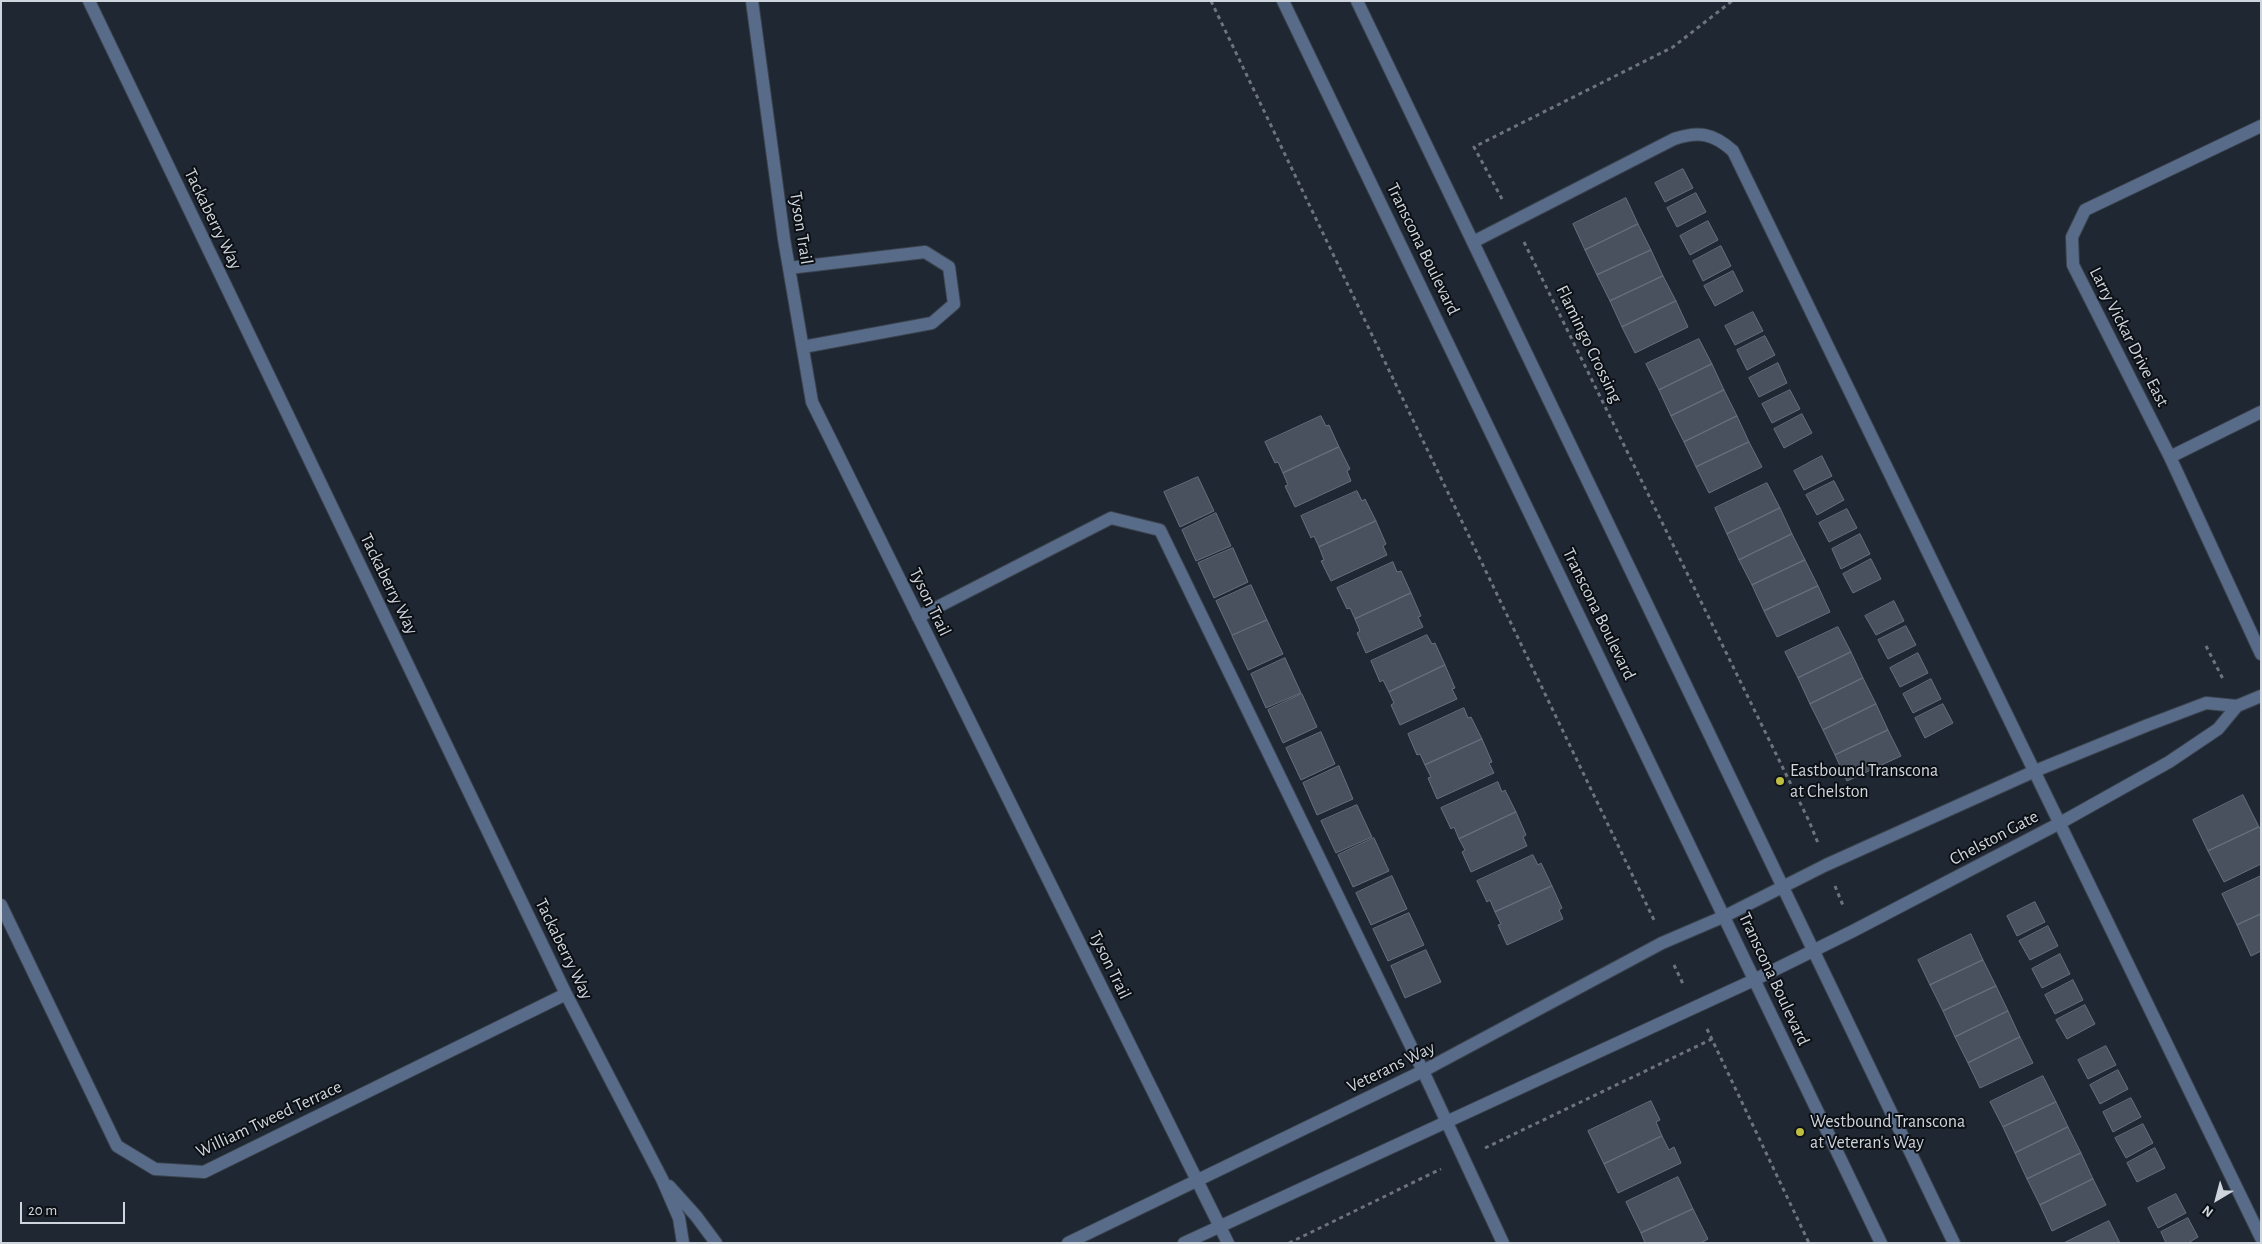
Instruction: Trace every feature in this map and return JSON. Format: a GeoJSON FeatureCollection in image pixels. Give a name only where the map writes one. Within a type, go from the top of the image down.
{"type":"FeatureCollection","features":[{"type":"Feature","properties":{"kind":"street","name":"Tackaberry Way"},"geometry":{"type":"LineString","coordinates":[[90,1],[566,994],[662,1179]]}},
{"type":"Feature","properties":{"kind":"street","name":"Tyson Trail"},"geometry":{"type":"LineString","coordinates":[[752,1],[789,268],[812,402],[1228,1243]]}},
{"type":"Feature","properties":{"kind":"street","name":"Transcona Boulevard"},"geometry":{"type":"LineString","coordinates":[[1283,1],[1881,1243]]}},
{"type":"Feature","properties":{"kind":"street"},"geometry":{"type":"LineString","coordinates":[[1356,1],[1954,1243]]}},
{"type":"Feature","properties":{"kind":"street","name":"Larry Vickar Drive East"},"geometry":{"type":"LineString","coordinates":[[2261,126],[2086,210],[2072,237],[2072,265],[2170,457],[2261,654]]}},
{"type":"Feature","properties":{"kind":"street"},"geometry":{"type":"LineString","coordinates":[[1473,242],[1674,140],[1692,134],[1709,136],[1724,143],[1733,151],[2261,1238]]}},
{"type":"Feature","properties":{"kind":"street"},"geometry":{"type":"LineString","coordinates":[[789,268],[925,252],[949,267],[954,304],[932,323],[803,347]]}},
{"type":"Feature","properties":{"kind":"street"},"geometry":{"type":"LineString","coordinates":[[2170,457],[2261,412]]}},
{"type":"Feature","properties":{"kind":"street"},"geometry":{"type":"LineString","coordinates":[[918,617],[1111,518],[1160,530],[1423,1071],[1503,1243]]}},
{"type":"Feature","properties":{"kind":"street","name":"Chelston Gate"},"geometry":{"type":"LineString","coordinates":[[1725,916],[1826,865],[2035,771],[2206,704],[2237,706],[2261,696]]}},
{"type":"Feature","properties":{"kind":"street","name":"Chelston Gate"},"geometry":{"type":"LineString","coordinates":[[1754,980],[1814,951],[2060,823],[2169,762],[2218,729],[2237,706]]}},
{"type":"Feature","properties":{"kind":"street","name":"William Tweed Terrace"},"geometry":{"type":"LineString","coordinates":[[1,904],[117,1146],[155,1170],[204,1172],[566,994]]}},
{"type":"Feature","properties":{"kind":"street","name":"Veterans Way"},"geometry":{"type":"LineString","coordinates":[[1068,1243],[1423,1071],[1662,943],[1725,916]]}},
{"type":"Feature","properties":{"kind":"street"},"geometry":{"type":"LineString","coordinates":[[1184,1243],[1754,980]]}},
{"type":"Feature","properties":{"kind":"street"},"geometry":{"type":"LineString","coordinates":[[662,1179],[679,1218],[683,1243]]}},
{"type":"Feature","properties":{"kind":"street"},"geometry":{"type":"LineString","coordinates":[[662,1179],[696,1216],[716,1243]]}},
{"type":"Feature","properties":{"kind":"path"},"geometry":{"type":"LineString","coordinates":[[1211,1],[1648,906],[1662,943],[1712,1039],[1809,1243]]}},
{"type":"Feature","properties":{"kind":"path","name":"Flamingo Crossing"},"geometry":{"type":"LineString","coordinates":[[1732,1],[1673,47],[1474,147],[1514,221],[1809,821]]}},
{"type":"Feature","properties":{"kind":"path"},"geometry":{"type":"LineString","coordinates":[[2206,646],[2237,706]]}},
{"type":"Feature","properties":{"kind":"path"},"geometry":{"type":"LineString","coordinates":[[1289,1243],[1712,1039]]}},
{"type":"Feature","properties":{"kind":"building"},"geometry":{"type":"Polygon","coordinates":[[[1683,169],[1693,188],[1665,202],[1655,183],[1683,169]]]}},
{"type":"Feature","properties":{"kind":"building"},"geometry":{"type":"Polygon","coordinates":[[[1696,193],[1706,212],[1677,227],[1667,208],[1696,193]]]}},
{"type":"Feature","properties":{"kind":"building"},"geometry":{"type":"Polygon","coordinates":[[[1626,198],[1638,224],[1585,250],[1573,224],[1626,198]]]}},
{"type":"Feature","properties":{"kind":"building"},"geometry":{"type":"Polygon","coordinates":[[[1708,221],[1718,240],[1690,255],[1680,236],[1708,221]]]}},
{"type":"Feature","properties":{"kind":"building"},"geometry":{"type":"Polygon","coordinates":[[[1638,224],[1651,250],[1597,275],[1585,250],[1638,224]]]}},
{"type":"Feature","properties":{"kind":"building"},"geometry":{"type":"Polygon","coordinates":[[[1721,246],[1731,266],[1703,281],[1693,261],[1721,246]]]}},
{"type":"Feature","properties":{"kind":"building"},"geometry":{"type":"Polygon","coordinates":[[[1651,250],[1663,276],[1610,301],[1597,275],[1651,250]]]}},
{"type":"Feature","properties":{"kind":"building"},"geometry":{"type":"Polygon","coordinates":[[[1733,271],[1743,291],[1715,306],[1704,286],[1733,271]]]}},
{"type":"Feature","properties":{"kind":"building"},"geometry":{"type":"Polygon","coordinates":[[[1663,276],[1676,301],[1622,327],[1610,301],[1663,276]]]}},
{"type":"Feature","properties":{"kind":"building"},"geometry":{"type":"Polygon","coordinates":[[[1676,301],[1688,327],[1635,353],[1622,327],[1676,301]]]}},
{"type":"Feature","properties":{"kind":"building"},"geometry":{"type":"Polygon","coordinates":[[[1753,312],[1763,331],[1735,345],[1725,326],[1753,312]]]}},
{"type":"Feature","properties":{"kind":"building"},"geometry":{"type":"Polygon","coordinates":[[[1765,336],[1775,355],[1747,370],[1737,350],[1765,336]]]}},
{"type":"Feature","properties":{"kind":"building"},"geometry":{"type":"Polygon","coordinates":[[[1699,339],[1712,364],[1659,390],[1646,364],[1699,339]]]}},
{"type":"Feature","properties":{"kind":"building"},"geometry":{"type":"Polygon","coordinates":[[[1778,363],[1787,383],[1759,397],[1749,378],[1778,363]]]}},
{"type":"Feature","properties":{"kind":"building"},"geometry":{"type":"Polygon","coordinates":[[[1712,364],[1724,390],[1671,416],[1659,390],[1712,364]]]}},
{"type":"Feature","properties":{"kind":"building"},"geometry":{"type":"Polygon","coordinates":[[[1724,390],[1737,416],[1684,442],[1671,416],[1724,390]]]}},
{"type":"Feature","properties":{"kind":"building"},"geometry":{"type":"Polygon","coordinates":[[[1790,390],[1800,409],[1772,423],[1762,404],[1790,390]]]}},
{"type":"Feature","properties":{"kind":"building"},"geometry":{"type":"Polygon","coordinates":[[[1802,414],[1812,433],[1784,448],[1774,429],[1802,414]]]}},
{"type":"Feature","properties":{"kind":"building"},"geometry":{"type":"Polygon","coordinates":[[[1321,416],[1326,426],[1329,425],[1339,447],[1283,473],[1278,462],[1275,463],[1265,442],[1321,416]]]}},
{"type":"Feature","properties":{"kind":"building"},"geometry":{"type":"Polygon","coordinates":[[[1737,416],[1749,442],[1696,467],[1684,442],[1737,416]]]}},
{"type":"Feature","properties":{"kind":"building"},"geometry":{"type":"Polygon","coordinates":[[[1749,442],[1762,467],[1709,493],[1696,467],[1749,442]]]}},
{"type":"Feature","properties":{"kind":"building"},"geometry":{"type":"Polygon","coordinates":[[[1339,447],[1350,469],[1347,471],[1351,481],[1295,507],[1285,486],[1288,485],[1283,473],[1339,447]]]}},
{"type":"Feature","properties":{"kind":"building"},"geometry":{"type":"Polygon","coordinates":[[[1822,456],[1832,476],[1804,490],[1794,471],[1822,456]]]}},
{"type":"Feature","properties":{"kind":"building"},"geometry":{"type":"Polygon","coordinates":[[[1198,477],[1214,511],[1180,527],[1164,492],[1198,477]]]}},
{"type":"Feature","properties":{"kind":"building"},"geometry":{"type":"Polygon","coordinates":[[[1834,481],[1844,500],[1817,515],[1806,495],[1834,481]]]}},
{"type":"Feature","properties":{"kind":"building"},"geometry":{"type":"Polygon","coordinates":[[[1767,483],[1780,508],[1727,534],[1715,508],[1767,483]]]}},
{"type":"Feature","properties":{"kind":"building"},"geometry":{"type":"Polygon","coordinates":[[[1357,491],[1362,501],[1365,499],[1376,521],[1319,547],[1314,536],[1311,538],[1301,516],[1357,491]]]}},
{"type":"Feature","properties":{"kind":"building"},"geometry":{"type":"Polygon","coordinates":[[[1780,508],[1792,534],[1739,560],[1727,534],[1780,508]]]}},
{"type":"Feature","properties":{"kind":"building"},"geometry":{"type":"Polygon","coordinates":[[[1847,509],[1857,528],[1829,542],[1819,523],[1847,509]]]}},
{"type":"Feature","properties":{"kind":"building"},"geometry":{"type":"Polygon","coordinates":[[[1216,513],[1231,546],[1196,561],[1182,530],[1216,513]]]}},
{"type":"Feature","properties":{"kind":"building"},"geometry":{"type":"Polygon","coordinates":[[[1376,521],[1386,544],[1383,546],[1387,555],[1331,581],[1321,561],[1324,560],[1319,547],[1376,521]]]}},
{"type":"Feature","properties":{"kind":"building"},"geometry":{"type":"Polygon","coordinates":[[[1792,534],[1805,560],[1752,585],[1739,560],[1792,534]]]}},
{"type":"Feature","properties":{"kind":"building"},"geometry":{"type":"Polygon","coordinates":[[[1860,534],[1870,554],[1841,569],[1832,549],[1860,534]]]}},
{"type":"Feature","properties":{"kind":"building"},"geometry":{"type":"Polygon","coordinates":[[[1233,548],[1248,582],[1214,598],[1198,563],[1233,548]]]}},
{"type":"Feature","properties":{"kind":"building"},"geometry":{"type":"Polygon","coordinates":[[[1871,559],[1881,579],[1853,593],[1843,574],[1871,559]]]}},
{"type":"Feature","properties":{"kind":"building"},"geometry":{"type":"Polygon","coordinates":[[[1805,560],[1818,586],[1764,611],[1752,585],[1805,560]]]}},
{"type":"Feature","properties":{"kind":"building"},"geometry":{"type":"Polygon","coordinates":[[[1393,562],[1397,572],[1401,571],[1411,593],[1355,619],[1350,608],[1347,609],[1337,588],[1393,562]]]}},
{"type":"Feature","properties":{"kind":"building"},"geometry":{"type":"Polygon","coordinates":[[[1251,585],[1267,620],[1232,635],[1216,601],[1251,585]]]}},
{"type":"Feature","properties":{"kind":"building"},"geometry":{"type":"Polygon","coordinates":[[[1818,586],[1830,612],[1777,637],[1764,611],[1818,586]]]}},
{"type":"Feature","properties":{"kind":"building"},"geometry":{"type":"Polygon","coordinates":[[[1411,593],[1421,616],[1418,617],[1423,627],[1366,653],[1357,633],[1360,631],[1355,619],[1411,593]]]}},
{"type":"Feature","properties":{"kind":"building"},"geometry":{"type":"Polygon","coordinates":[[[1894,601],[1904,621],[1876,635],[1865,616],[1894,601]]]}},
{"type":"Feature","properties":{"kind":"building"},"geometry":{"type":"Polygon","coordinates":[[[1267,620],[1283,654],[1248,670],[1232,636],[1267,620]]]}},
{"type":"Feature","properties":{"kind":"building"},"geometry":{"type":"Polygon","coordinates":[[[1906,626],[1916,645],[1888,659],[1878,640],[1906,626]]]}},
{"type":"Feature","properties":{"kind":"building"},"geometry":{"type":"Polygon","coordinates":[[[1838,627],[1851,652],[1798,678],[1785,652],[1838,627]]]}},
{"type":"Feature","properties":{"kind":"building"},"geometry":{"type":"Polygon","coordinates":[[[1427,635],[1432,644],[1435,643],[1445,665],[1389,692],[1383,680],[1380,682],[1371,661],[1427,635]]]}},
{"type":"Feature","properties":{"kind":"building"},"geometry":{"type":"Polygon","coordinates":[[[1851,652],[1863,678],[1810,704],[1798,678],[1851,652]]]}},
{"type":"Feature","properties":{"kind":"building"},"geometry":{"type":"Polygon","coordinates":[[[1918,653],[1928,673],[1900,687],[1890,668],[1918,653]]]}},
{"type":"Feature","properties":{"kind":"building"},"geometry":{"type":"Polygon","coordinates":[[[1285,658],[1301,693],[1266,708],[1251,674],[1285,658]]]}},
{"type":"Feature","properties":{"kind":"building"},"geometry":{"type":"Polygon","coordinates":[[[1445,665],[1455,688],[1452,689],[1457,699],[1400,725],[1391,705],[1394,703],[1389,692],[1445,665]]]}},
{"type":"Feature","properties":{"kind":"building"},"geometry":{"type":"Polygon","coordinates":[[[1863,678],[1876,704],[1823,730],[1810,704],[1863,678]]]}},
{"type":"Feature","properties":{"kind":"building"},"geometry":{"type":"Polygon","coordinates":[[[1931,679],[1941,699],[1913,713],[1903,694],[1931,679]]]}},
{"type":"Feature","properties":{"kind":"building"},"geometry":{"type":"Polygon","coordinates":[[[1302,694],[1317,727],[1283,743],[1268,710],[1302,694]]]}},
{"type":"Feature","properties":{"kind":"building"},"geometry":{"type":"Polygon","coordinates":[[[1876,704],[1888,730],[1835,755],[1823,730],[1876,704]]]}},
{"type":"Feature","properties":{"kind":"building"},"geometry":{"type":"Polygon","coordinates":[[[1943,704],[1953,723],[1925,738],[1915,718],[1943,704]]]}},
{"type":"Feature","properties":{"kind":"building"},"geometry":{"type":"Polygon","coordinates":[[[1464,708],[1468,718],[1471,717],[1482,739],[1425,765],[1420,754],[1417,755],[1408,734],[1464,708]]]}},
{"type":"Feature","properties":{"kind":"building"},"geometry":{"type":"Polygon","coordinates":[[[1888,730],[1901,756],[1847,781],[1835,755],[1888,730]]]}},
{"type":"Feature","properties":{"kind":"building"},"geometry":{"type":"Polygon","coordinates":[[[1321,732],[1335,764],[1301,780],[1286,748],[1321,732]]]}},
{"type":"Feature","properties":{"kind":"building"},"geometry":{"type":"Polygon","coordinates":[[[1482,739],[1492,762],[1489,763],[1494,773],[1437,799],[1428,778],[1431,777],[1425,765],[1482,739]]]}},
{"type":"Feature","properties":{"kind":"building"},"geometry":{"type":"Polygon","coordinates":[[[1339,766],[1353,799],[1317,815],[1303,783],[1339,766]]]}},
{"type":"Feature","properties":{"kind":"building"},"geometry":{"type":"Polygon","coordinates":[[[1498,782],[1502,792],[1505,790],[1516,812],[1459,839],[1454,827],[1451,829],[1441,808],[1498,782]]]}},
{"type":"Feature","properties":{"kind":"building"},"geometry":{"type":"Polygon","coordinates":[[[2243,795],[2259,827],[2208,851],[2193,820],[2243,795]]]}},
{"type":"Feature","properties":{"kind":"building"},"geometry":{"type":"Polygon","coordinates":[[[1357,805],[1372,837],[1336,853],[1321,821],[1357,805]]]}},
{"type":"Feature","properties":{"kind":"building"},"geometry":{"type":"Polygon","coordinates":[[[1516,812],[1526,835],[1523,837],[1527,846],[1471,872],[1462,852],[1465,850],[1459,839],[1516,812]]]}},
{"type":"Feature","properties":{"kind":"building"},"geometry":{"type":"Polygon","coordinates":[[[2259,827],[2261,830],[2261,864],[2224,882],[2208,851],[2259,827]]]}},
{"type":"Feature","properties":{"kind":"building"},"geometry":{"type":"Polygon","coordinates":[[[1374,838],[1389,871],[1353,887],[1338,855],[1374,838]]]}},
{"type":"Feature","properties":{"kind":"building"},"geometry":{"type":"Polygon","coordinates":[[[1533,855],[1538,865],[1541,863],[1552,886],[1495,912],[1490,900],[1487,902],[1477,881],[1533,855]]]}},
{"type":"Feature","properties":{"kind":"building"},"geometry":{"type":"Polygon","coordinates":[[[1392,876],[1407,909],[1371,925],[1356,893],[1392,876]]]}},
{"type":"Feature","properties":{"kind":"building"},"geometry":{"type":"Polygon","coordinates":[[[2261,876],[2261,914],[2237,925],[2222,894],[2261,876]]]}},
{"type":"Feature","properties":{"kind":"building"},"geometry":{"type":"Polygon","coordinates":[[[1552,886],[1562,908],[1559,910],[1563,919],[1507,945],[1498,925],[1501,924],[1495,912],[1552,886]]]}},
{"type":"Feature","properties":{"kind":"building"},"geometry":{"type":"Polygon","coordinates":[[[2035,902],[2045,922],[2017,936],[2007,916],[2035,902]]]}},
{"type":"Feature","properties":{"kind":"building"},"geometry":{"type":"Polygon","coordinates":[[[1409,913],[1424,945],[1388,961],[1373,929],[1409,913]]]}},
{"type":"Feature","properties":{"kind":"building"},"geometry":{"type":"Polygon","coordinates":[[[2261,914],[2261,951],[2251,956],[2237,925],[2261,914]]]}},
{"type":"Feature","properties":{"kind":"building"},"geometry":{"type":"Polygon","coordinates":[[[2048,926],[2058,946],[2030,960],[2019,941],[2048,926]]]}},
{"type":"Feature","properties":{"kind":"building"},"geometry":{"type":"Polygon","coordinates":[[[1971,934],[1983,960],[1930,985],[1918,960],[1971,934]]]}},
{"type":"Feature","properties":{"kind":"building"},"geometry":{"type":"Polygon","coordinates":[[[1426,950],[1441,982],[1405,998],[1391,966],[1426,950]]]}},
{"type":"Feature","properties":{"kind":"building"},"geometry":{"type":"Polygon","coordinates":[[[2060,954],[2070,974],[2042,988],[2032,969],[2060,954]]]}},
{"type":"Feature","properties":{"kind":"building"},"geometry":{"type":"Polygon","coordinates":[[[1983,960],[1996,986],[1943,1011],[1930,985],[1983,960]]]}},
{"type":"Feature","properties":{"kind":"building"},"geometry":{"type":"Polygon","coordinates":[[[2073,980],[2083,1000],[2055,1014],[2045,995],[2073,980]]]}},
{"type":"Feature","properties":{"kind":"building"},"geometry":{"type":"Polygon","coordinates":[[[1996,986],[2008,1011],[1955,1037],[1943,1011],[1996,986]]]}},
{"type":"Feature","properties":{"kind":"building"},"geometry":{"type":"Polygon","coordinates":[[[2085,1005],[2095,1024],[2067,1039],[2056,1020],[2085,1005]]]}},
{"type":"Feature","properties":{"kind":"building"},"geometry":{"type":"Polygon","coordinates":[[[2008,1011],[2020,1037],[1968,1063],[1955,1037],[2008,1011]]]}},
{"type":"Feature","properties":{"kind":"building"},"geometry":{"type":"Polygon","coordinates":[[[2020,1037],[2033,1063],[1980,1088],[1968,1063],[2020,1037]]]}},
{"type":"Feature","properties":{"kind":"building"},"geometry":{"type":"Polygon","coordinates":[[[2106,1046],[2116,1065],[2088,1079],[2078,1060],[2106,1046]]]}},
{"type":"Feature","properties":{"kind":"building"},"geometry":{"type":"Polygon","coordinates":[[[2118,1070],[2128,1089],[2100,1104],[2090,1085],[2118,1070]]]}},
{"type":"Feature","properties":{"kind":"building"},"geometry":{"type":"Polygon","coordinates":[[[2043,1076],[2056,1102],[2003,1127],[1990,1102],[2043,1076]]]}},
{"type":"Feature","properties":{"kind":"building"},"geometry":{"type":"Polygon","coordinates":[[[2131,1098],[2141,1117],[2113,1132],[2103,1112],[2131,1098]]]}},
{"type":"Feature","properties":{"kind":"building"},"geometry":{"type":"Polygon","coordinates":[[[1651,1101],[1660,1120],[1656,1122],[1662,1136],[1604,1164],[1588,1131],[1651,1101]]]}},
{"type":"Feature","properties":{"kind":"building"},"geometry":{"type":"Polygon","coordinates":[[[2056,1102],[2068,1127],[2015,1153],[2003,1127],[2056,1102]]]}},
{"type":"Feature","properties":{"kind":"building"},"geometry":{"type":"Polygon","coordinates":[[[2143,1124],[2153,1143],[2126,1158],[2115,1138],[2143,1124]]]}},
{"type":"Feature","properties":{"kind":"building"},"geometry":{"type":"Polygon","coordinates":[[[2068,1127],[2081,1153],[2027,1179],[2015,1153],[2068,1127]]]}},
{"type":"Feature","properties":{"kind":"building"},"geometry":{"type":"Polygon","coordinates":[[[1662,1136],[1669,1150],[1674,1147],[1681,1163],[1618,1193],[1604,1164],[1662,1136]]]}},
{"type":"Feature","properties":{"kind":"building"},"geometry":{"type":"Polygon","coordinates":[[[2155,1148],[2165,1168],[2137,1182],[2127,1163],[2155,1148]]]}},
{"type":"Feature","properties":{"kind":"building"},"geometry":{"type":"Polygon","coordinates":[[[2081,1153],[2093,1179],[2040,1205],[2027,1179],[2081,1153]]]}},
{"type":"Feature","properties":{"kind":"building"},"geometry":{"type":"Polygon","coordinates":[[[1678,1177],[1693,1209],[1641,1233],[1626,1202],[1678,1177]]]}},
{"type":"Feature","properties":{"kind":"building"},"geometry":{"type":"Polygon","coordinates":[[[2093,1179],[2106,1205],[2052,1231],[2040,1205],[2093,1179]]]}},
{"type":"Feature","properties":{"kind":"building"},"geometry":{"type":"Polygon","coordinates":[[[2176,1194],[2186,1213],[2158,1228],[2148,1208],[2176,1194]]]}},
{"type":"Feature","properties":{"kind":"building"},"geometry":{"type":"Polygon","coordinates":[[[1693,1209],[1708,1239],[1701,1243],[1645,1243],[1641,1233],[1693,1209]]]}},
{"type":"Feature","properties":{"kind":"building"},"geometry":{"type":"Polygon","coordinates":[[[2188,1218],[2198,1237],[2188,1243],[2166,1243],[2161,1232],[2188,1218]]]}},
{"type":"Feature","properties":{"kind":"building"},"geometry":{"type":"Polygon","coordinates":[[[2109,1221],[2120,1243],[2064,1243],[2109,1221]]]}},
{"type":"Feature","properties":{"kind":"place","name":"Eastbound Transcona at Chelston"},"geometry":{"type":"Point","coordinates":[1780,781]}},
{"type":"Feature","properties":{"kind":"place","name":"Westbound Transcona at Veteran's Way"},"geometry":{"type":"Point","coordinates":[1800,1132]}}]}
